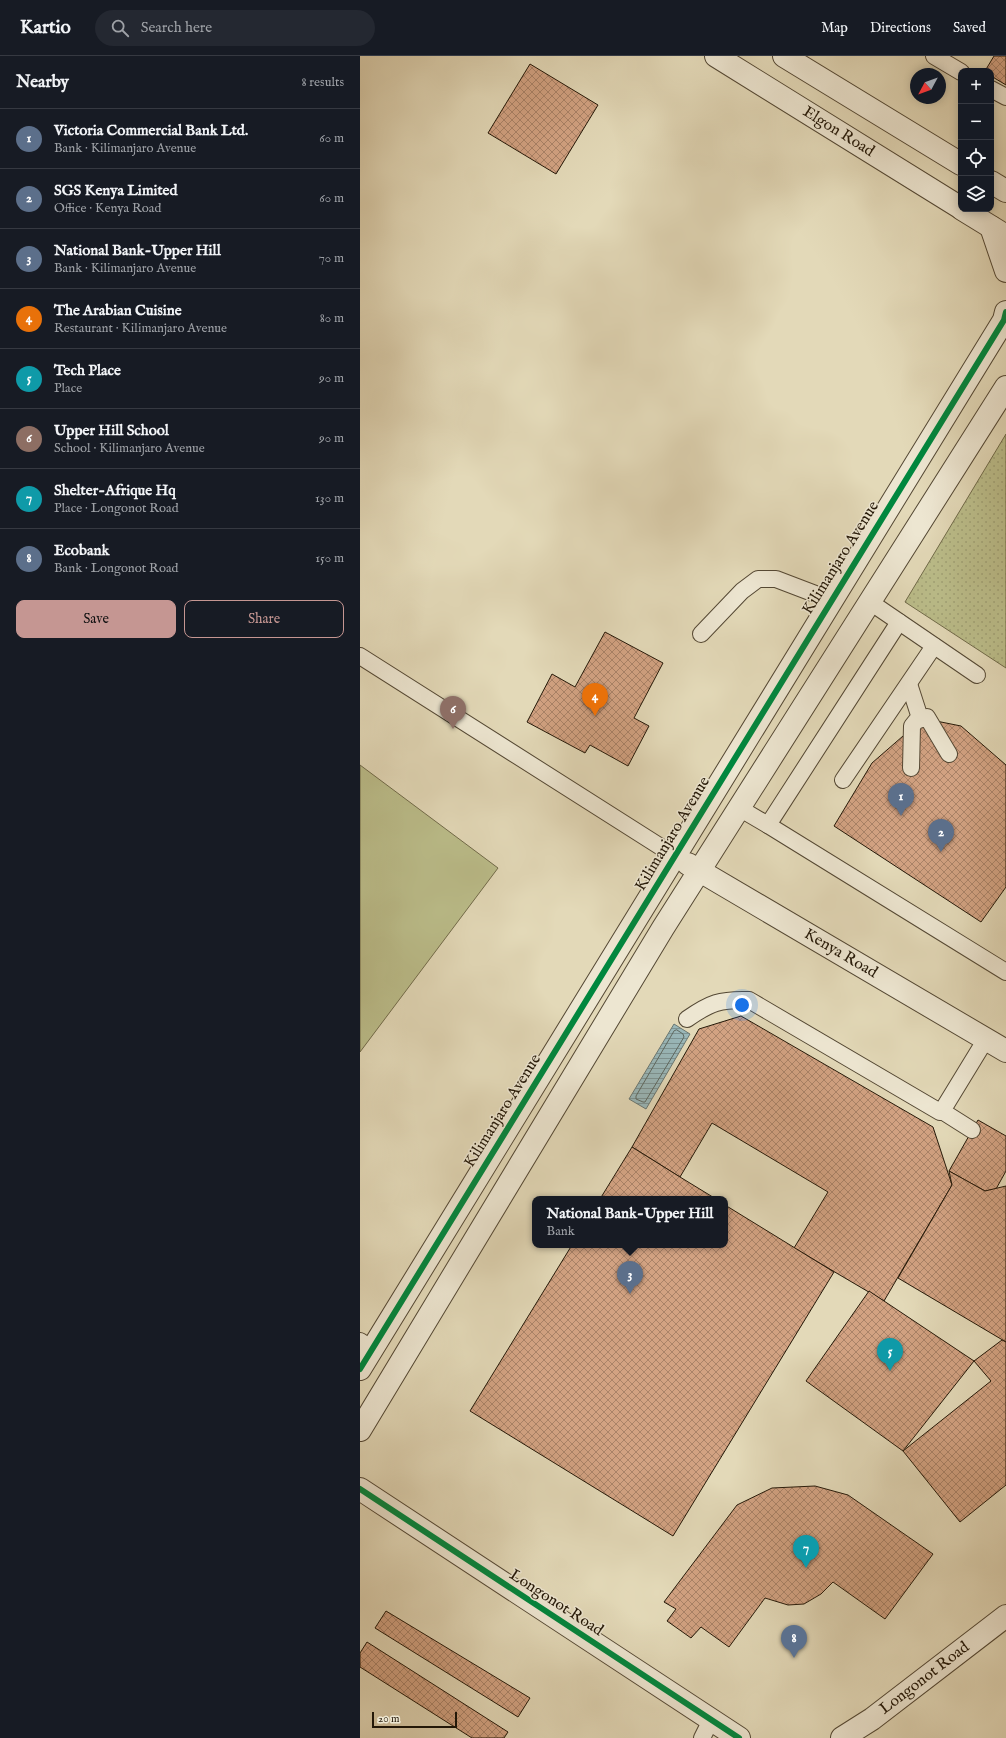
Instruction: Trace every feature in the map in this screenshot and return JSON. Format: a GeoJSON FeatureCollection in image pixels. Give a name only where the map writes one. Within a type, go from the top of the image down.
{"type":"FeatureCollection","features":[{"type":"Feature","properties":{"kind":"street","name":"Elgon Road"},"geometry":{"type":"LineString","coordinates":[[716,56],[958,207]]}},
{"type":"Feature","properties":{"kind":"street"},"geometry":{"type":"LineString","coordinates":[[784,56],[958,162]]}},
{"type":"Feature","properties":{"kind":"street"},"geometry":{"type":"LineString","coordinates":[[994,184],[1006,191]]}},
{"type":"Feature","properties":{"kind":"street","name":"Elgon Road"},"geometry":{"type":"LineString","coordinates":[[967,212],[999,231]]}},
{"type":"Feature","properties":{"kind":"street"},"geometry":{"type":"LineString","coordinates":[[999,231],[1006,271]]}},
{"type":"Feature","properties":{"kind":"street","name":"Kilimanjaro Avenue"},"geometry":{"type":"LineString","coordinates":[[360,1369],[366,1345],[675,856],[1004,320],[1006,312]]}},
{"type":"Feature","properties":{"kind":"street"},"geometry":{"type":"LineString","coordinates":[[360,1430],[659,935],[1006,387]]}},
{"type":"Feature","properties":{"kind":"street","name":"Kenya Road"},"geometry":{"type":"LineString","coordinates":[[675,856],[1006,1051]]}},
{"type":"Feature","properties":{"kind":"street","name":"Longonot Road"},"geometry":{"type":"LineString","coordinates":[[360,1489],[706,1729],[739,1738]]}},
{"type":"Feature","properties":{"kind":"street","name":"Longonot Road"},"geometry":{"type":"LineString","coordinates":[[842,1738],[872,1719],[1006,1616]]}},
{"type":"Feature","properties":{"kind":"lane"},"geometry":{"type":"LineString","coordinates":[[934,56],[958,70]]}},
{"type":"Feature","properties":{"kind":"lane"},"geometry":{"type":"LineString","coordinates":[[994,91],[1006,97]]}},
{"type":"Feature","properties":{"kind":"lane"},"geometry":{"type":"LineString","coordinates":[[702,634],[742,591],[758,579],[776,579],[831,600]]}},
{"type":"Feature","properties":{"kind":"lane"},"geometry":{"type":"LineString","coordinates":[[870,602],[977,675]]}},
{"type":"Feature","properties":{"kind":"lane"},"geometry":{"type":"LineString","coordinates":[[768,825],[899,622]]}},
{"type":"Feature","properties":{"kind":"lane"},"geometry":{"type":"LineString","coordinates":[[843,780],[934,646]]}},
{"type":"Feature","properties":{"kind":"lane"},"geometry":{"type":"LineString","coordinates":[[360,656],[675,856]]}},
{"type":"Feature","properties":{"kind":"lane"},"geometry":{"type":"LineString","coordinates":[[909,684],[920,718]]}},
{"type":"Feature","properties":{"kind":"lane"},"geometry":{"type":"LineString","coordinates":[[911,768],[912,726],[920,718],[927,717],[949,754]]}},
{"type":"Feature","properties":{"kind":"lane"},"geometry":{"type":"LineString","coordinates":[[739,808],[1006,972]]}},
{"type":"Feature","properties":{"kind":"lane"},"geometry":{"type":"LineString","coordinates":[[687,1019],[707,1005],[732,999],[749,1000],[942,1111],[972,1130]]}},
{"type":"Feature","properties":{"kind":"lane"},"geometry":{"type":"LineString","coordinates":[[942,1111],[986,1039]]}},
{"type":"Feature","properties":{"kind":"green space"},"geometry":{"type":"Polygon","coordinates":[[[1006,434],[1006,668],[905,602],[1006,434]]]}},
{"type":"Feature","properties":{"kind":"green space"},"geometry":{"type":"Polygon","coordinates":[[[360,765],[498,868],[360,1052],[360,765]]]}},
{"type":"Feature","properties":{"kind":"water"},"geometry":{"type":"Polygon","coordinates":[[[674,1024],[690,1034],[646,1109],[629,1099],[674,1024]]]}},
{"type":"Feature","properties":{"kind":"building"},"geometry":{"type":"Polygon","coordinates":[[[994,56],[1006,56],[1006,85],[994,78],[994,68],[987,68],[994,56]]]}},
{"type":"Feature","properties":{"kind":"building"},"geometry":{"type":"Polygon","coordinates":[[[530,64],[598,105],[556,174],[488,133],[530,64]]]}},
{"type":"Feature","properties":{"kind":"building"},"geometry":{"type":"Polygon","coordinates":[[[605,632],[663,663],[634,718],[649,726],[628,766],[590,745],[585,753],[527,722],[552,674],[575,687],[605,632]]]}},
{"type":"Feature","properties":{"kind":"building"},"geometry":{"type":"Polygon","coordinates":[[[931,720],[961,726],[1006,765],[1006,887],[981,922],[834,826],[872,763],[903,736],[931,720]]]}},
{"type":"Feature","properties":{"kind":"building"},"geometry":{"type":"Polygon","coordinates":[[[741,1016],[933,1127],[952,1185],[884,1301],[794,1248],[828,1192],[712,1123],[680,1177],[632,1147],[699,1029],[741,1016]]]}},
{"type":"Feature","properties":{"kind":"building"},"geometry":{"type":"Polygon","coordinates":[[[978,1120],[1006,1136],[1006,1171],[996,1189],[985,1191],[949,1171],[978,1120]]]}},
{"type":"Feature","properties":{"kind":"building"},"geometry":{"type":"Polygon","coordinates":[[[632,1147],[711,1196],[602,1196],[632,1147]]]}},
{"type":"Feature","properties":{"kind":"building"},"geometry":{"type":"Polygon","coordinates":[[[949,1171],[985,1191],[1006,1186],[1006,1342],[898,1278],[952,1185],[949,1171]]]}},
{"type":"Feature","properties":{"kind":"building"},"geometry":{"type":"Polygon","coordinates":[[[728,1207],[834,1272],[673,1536],[470,1411],[570,1248],[728,1248],[728,1207]]]}},
{"type":"Feature","properties":{"kind":"building"},"geometry":{"type":"Polygon","coordinates":[[[869,1291],[974,1361],[903,1451],[806,1381],[869,1291]]]}},
{"type":"Feature","properties":{"kind":"building"},"geometry":{"type":"Polygon","coordinates":[[[1002,1340],[1006,1342],[1006,1485],[960,1522],[903,1451],[991,1381],[974,1361],[1002,1340]]]}},
{"type":"Feature","properties":{"kind":"building"},"geometry":{"type":"Polygon","coordinates":[[[815,1486],[848,1495],[933,1554],[885,1619],[833,1582],[821,1594],[804,1604],[788,1605],[765,1598],[729,1647],[701,1627],[691,1638],[667,1621],[676,1609],[664,1602],[737,1505],[772,1488],[815,1486]]]}},
{"type":"Feature","properties":{"kind":"building"},"geometry":{"type":"Polygon","coordinates":[[[386,1611],[530,1698],[518,1717],[375,1628],[386,1611]]]}},
{"type":"Feature","properties":{"kind":"building"},"geometry":{"type":"Polygon","coordinates":[[[367,1642],[508,1732],[504,1738],[472,1738],[360,1667],[360,1653],[367,1642]]]}},
{"type":"Feature","properties":{"kind":"cycle path"},"geometry":{"type":"LineString","coordinates":[[360,1369],[1004,320],[1006,312]]}},
{"type":"Feature","properties":{"kind":"cycle path"},"geometry":{"type":"LineString","coordinates":[[360,1489],[739,1738]]}},
{"type":"Feature","properties":{"kind":"place","name":"The Arabian Cuisine"},"geometry":{"type":"Point","coordinates":[595,716]}},
{"type":"Feature","properties":{"kind":"place","name":"Upper Hill School"},"geometry":{"type":"Point","coordinates":[453,729]}},
{"type":"Feature","properties":{"kind":"place","name":"Victoria Commercial Bank Ltd."},"geometry":{"type":"Point","coordinates":[901,816]}},
{"type":"Feature","properties":{"kind":"place","name":"SGS Kenya Limited"},"geometry":{"type":"Point","coordinates":[941,852]}},
{"type":"Feature","properties":{"kind":"place","name":"National Bank-Upper Hill"},"geometry":{"type":"Point","coordinates":[630,1294]}},
{"type":"Feature","properties":{"kind":"place","name":"Tech Place"},"geometry":{"type":"Point","coordinates":[890,1371]}},
{"type":"Feature","properties":{"kind":"place","name":"Shelter-Afrique Hq"},"geometry":{"type":"Point","coordinates":[806,1568]}},
{"type":"Feature","properties":{"kind":"place","name":"Ecobank"},"geometry":{"type":"Point","coordinates":[794,1658]}}]}
